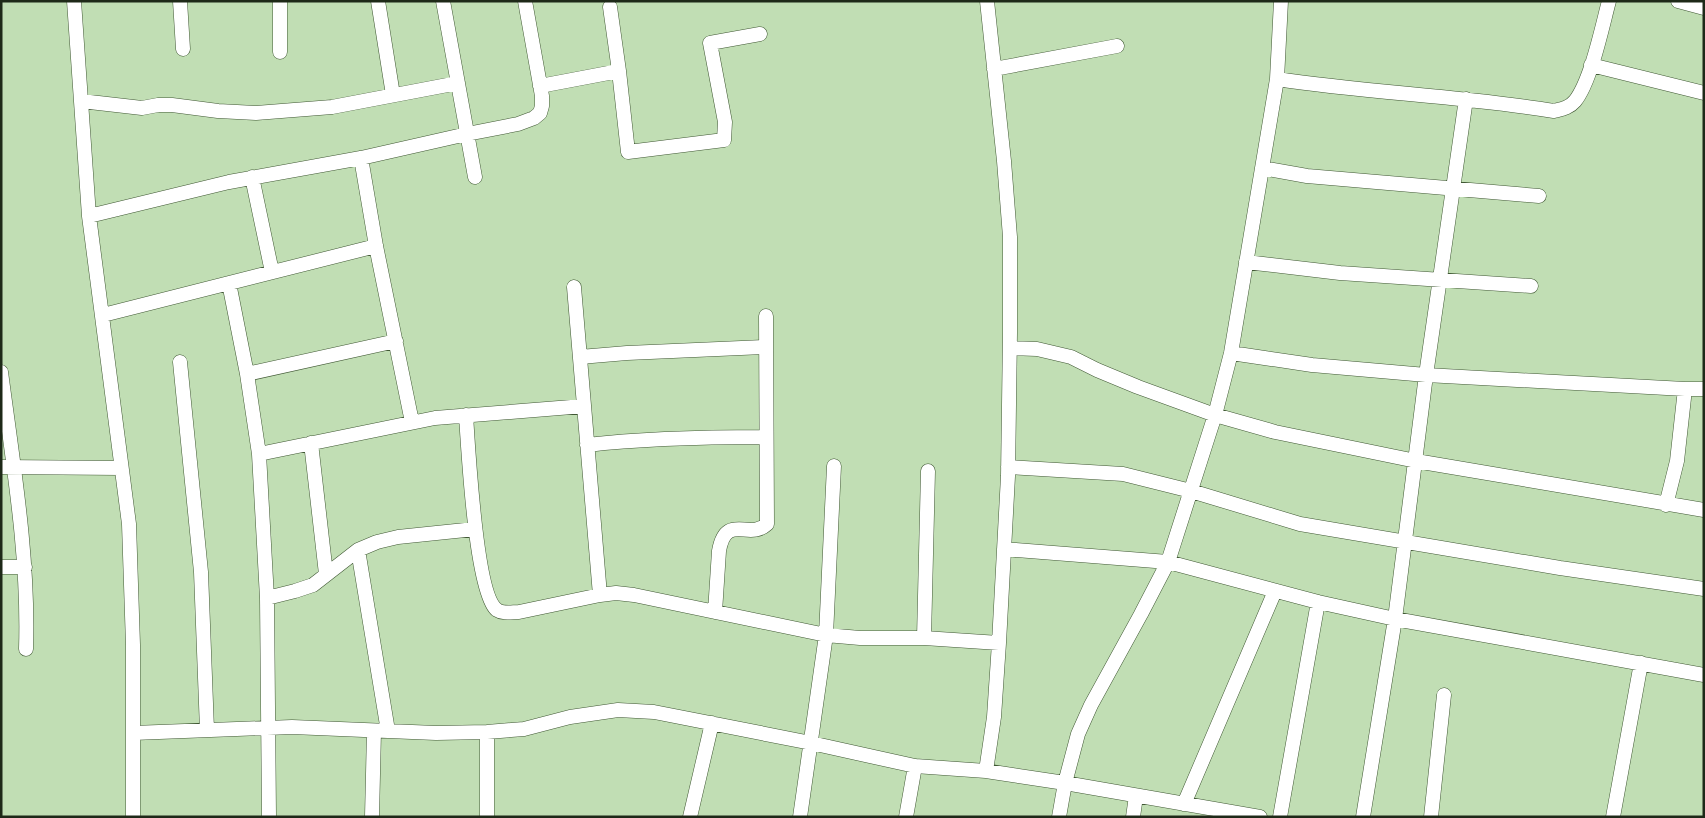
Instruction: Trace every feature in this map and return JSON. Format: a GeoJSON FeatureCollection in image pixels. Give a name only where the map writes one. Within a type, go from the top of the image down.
{"type":"FeatureCollection","features":[{"type":"Feature","properties":{"kind":"street"},"geometry":{"type":"LineString","coordinates":[[74,1],[89,216],[130,534],[133,645],[133,817]]}},
{"type":"Feature","properties":{"kind":"street"},"geometry":{"type":"LineString","coordinates":[[180,1],[183,50]]}},
{"type":"Feature","properties":{"kind":"street"},"geometry":{"type":"LineString","coordinates":[[280,1],[280,52]]}},
{"type":"Feature","properties":{"kind":"street"},"geometry":{"type":"LineString","coordinates":[[378,1],[393,95]]}},
{"type":"Feature","properties":{"kind":"street"},"geometry":{"type":"LineString","coordinates":[[443,1],[475,177]]}},
{"type":"Feature","properties":{"kind":"street"},"geometry":{"type":"LineString","coordinates":[[89,216],[252,177],[360,158],[518,124],[534,118],[540,113],[542,106],[525,1]]}},
{"type":"Feature","properties":{"kind":"street"},"geometry":{"type":"LineString","coordinates":[[986,771],[994,717],[999,643],[1008,466],[1010,348],[1010,237],[987,1]]}},
{"type":"Feature","properties":{"kind":"street"},"geometry":{"type":"LineString","coordinates":[[1059,817],[1065,783],[1078,734],[1090,705],[1168,562],[1215,415],[1231,353],[1277,79],[1281,1]]}},
{"type":"Feature","properties":{"kind":"street"},"geometry":{"type":"LineString","coordinates":[[1277,79],[1353,90],[1466,99],[1554,110],[1566,108],[1574,102],[1589,70],[1609,1]]}},
{"type":"Feature","properties":{"kind":"street"},"geometry":{"type":"LineString","coordinates":[[1678,1],[1704,8]]}},
{"type":"Feature","properties":{"kind":"street"},"geometry":{"type":"LineString","coordinates":[[610,7],[628,152],[724,140],[725,122],[710,43],[760,34]]}},
{"type":"Feature","properties":{"kind":"street"},"geometry":{"type":"LineString","coordinates":[[994,69],[1117,46]]}},
{"type":"Feature","properties":{"kind":"street"},"geometry":{"type":"LineString","coordinates":[[1589,70],[1704,92]]}},
{"type":"Feature","properties":{"kind":"street"},"geometry":{"type":"LineString","coordinates":[[540,86],[619,71]]}},
{"type":"Feature","properties":{"kind":"street"},"geometry":{"type":"LineString","coordinates":[[81,101],[142,108],[172,105],[218,111],[256,113],[332,106],[458,83]]}},
{"type":"Feature","properties":{"kind":"street"},"geometry":{"type":"LineString","coordinates":[[1362,817],[1395,619],[1426,376],[1466,99]]}},
{"type":"Feature","properties":{"kind":"street"},"geometry":{"type":"LineString","coordinates":[[360,158],[412,422]]}},
{"type":"Feature","properties":{"kind":"street"},"geometry":{"type":"LineString","coordinates":[[1262,168],[1306,176],[1539,196]]}},
{"type":"Feature","properties":{"kind":"street"},"geometry":{"type":"LineString","coordinates":[[252,177],[272,272]]}},
{"type":"Feature","properties":{"kind":"street"},"geometry":{"type":"LineString","coordinates":[[103,315],[376,246]]}},
{"type":"Feature","properties":{"kind":"street"},"geometry":{"type":"LineString","coordinates":[[1246,262],[1340,273],[1531,286]]}},
{"type":"Feature","properties":{"kind":"street"},"geometry":{"type":"LineString","coordinates":[[229,283],[247,374],[259,454],[267,598],[269,817]]}},
{"type":"Feature","properties":{"kind":"street"},"geometry":{"type":"LineString","coordinates":[[574,287],[600,595]]}},
{"type":"Feature","properties":{"kind":"street"},"geometry":{"type":"LineString","coordinates":[[714,612],[721,542],[725,533],[732,530],[758,530],[767,524],[766,316]]}},
{"type":"Feature","properties":{"kind":"street"},"geometry":{"type":"LineString","coordinates":[[247,374],[396,342]]}},
{"type":"Feature","properties":{"kind":"street"},"geometry":{"type":"LineString","coordinates":[[580,357],[766,347]]}},
{"type":"Feature","properties":{"kind":"street"},"geometry":{"type":"LineString","coordinates":[[1010,348],[1037,349],[1071,357],[1138,387],[1215,415],[1275,432],[1416,461],[1704,510]]}},
{"type":"Feature","properties":{"kind":"street"},"geometry":{"type":"LineString","coordinates":[[1231,353],[1312,365],[1426,376],[1685,389],[1704,388]]}},
{"type":"Feature","properties":{"kind":"street"},"geometry":{"type":"LineString","coordinates":[[180,362],[201,572],[207,730]]}},
{"type":"Feature","properties":{"kind":"street"},"geometry":{"type":"LineString","coordinates":[[1,372],[8,467],[25,567],[26,649]]}},
{"type":"Feature","properties":{"kind":"street"},"geometry":{"type":"LineString","coordinates":[[1666,505],[1677,461],[1685,389]]}},
{"type":"Feature","properties":{"kind":"street"},"geometry":{"type":"LineString","coordinates":[[259,454],[412,422],[466,415],[584,406]]}},
{"type":"Feature","properties":{"kind":"street"},"geometry":{"type":"LineString","coordinates":[[466,415],[475,529],[487,594],[492,604],[498,610],[519,612],[616,593],[634,595],[826,635],[860,638],[924,638],[999,643]]}},
{"type":"Feature","properties":{"kind":"street"},"geometry":{"type":"LineString","coordinates":[[587,444],[668,438],[766,437]]}},
{"type":"Feature","properties":{"kind":"street"},"geometry":{"type":"LineString","coordinates":[[311,443],[326,574]]}},
{"type":"Feature","properties":{"kind":"street"},"geometry":{"type":"LineString","coordinates":[[800,817],[826,635],[834,466]]}},
{"type":"Feature","properties":{"kind":"street"},"geometry":{"type":"LineString","coordinates":[[1008,466],[1123,474],[1300,524],[1579,571],[1704,589]]}},
{"type":"Feature","properties":{"kind":"street"},"geometry":{"type":"LineString","coordinates":[[8,467],[121,468]]}},
{"type":"Feature","properties":{"kind":"street"},"geometry":{"type":"LineString","coordinates":[[924,638],[928,471]]}},
{"type":"Feature","properties":{"kind":"street"},"geometry":{"type":"LineString","coordinates":[[267,598],[313,585],[358,550],[377,542],[398,537],[475,529]]}},
{"type":"Feature","properties":{"kind":"street"},"geometry":{"type":"LineString","coordinates":[[1004,549],[1168,562],[1318,602],[1395,619],[1704,675]]}},
{"type":"Feature","properties":{"kind":"street"},"geometry":{"type":"LineString","coordinates":[[358,550],[388,731]]}},
{"type":"Feature","properties":{"kind":"street"},"geometry":{"type":"LineString","coordinates":[[1,567],[25,567]]}},
{"type":"Feature","properties":{"kind":"street"},"geometry":{"type":"LineString","coordinates":[[1184,804],[1275,591]]}},
{"type":"Feature","properties":{"kind":"street"},"geometry":{"type":"LineString","coordinates":[[1280,817],[1318,602]]}},
{"type":"Feature","properties":{"kind":"street"},"geometry":{"type":"LineString","coordinates":[[1613,817],[1641,663]]}},
{"type":"Feature","properties":{"kind":"street"},"geometry":{"type":"LineString","coordinates":[[1431,817],[1444,695]]}},
{"type":"Feature","properties":{"kind":"street"},"geometry":{"type":"LineString","coordinates":[[133,733],[269,728],[436,733],[487,732],[524,729],[570,717],[618,710],[654,712],[915,766],[986,771],[1184,804],[1212,813],[1260,817]]}},
{"type":"Feature","properties":{"kind":"street"},"geometry":{"type":"LineString","coordinates":[[690,817],[712,723]]}},
{"type":"Feature","properties":{"kind":"street"},"geometry":{"type":"LineString","coordinates":[[372,817],[374,731]]}},
{"type":"Feature","properties":{"kind":"street"},"geometry":{"type":"LineString","coordinates":[[487,732],[487,817]]}},
{"type":"Feature","properties":{"kind":"street"},"geometry":{"type":"LineString","coordinates":[[906,817],[915,766]]}},
{"type":"Feature","properties":{"kind":"street"},"geometry":{"type":"LineString","coordinates":[[1133,817],[1136,796]]}}]}
